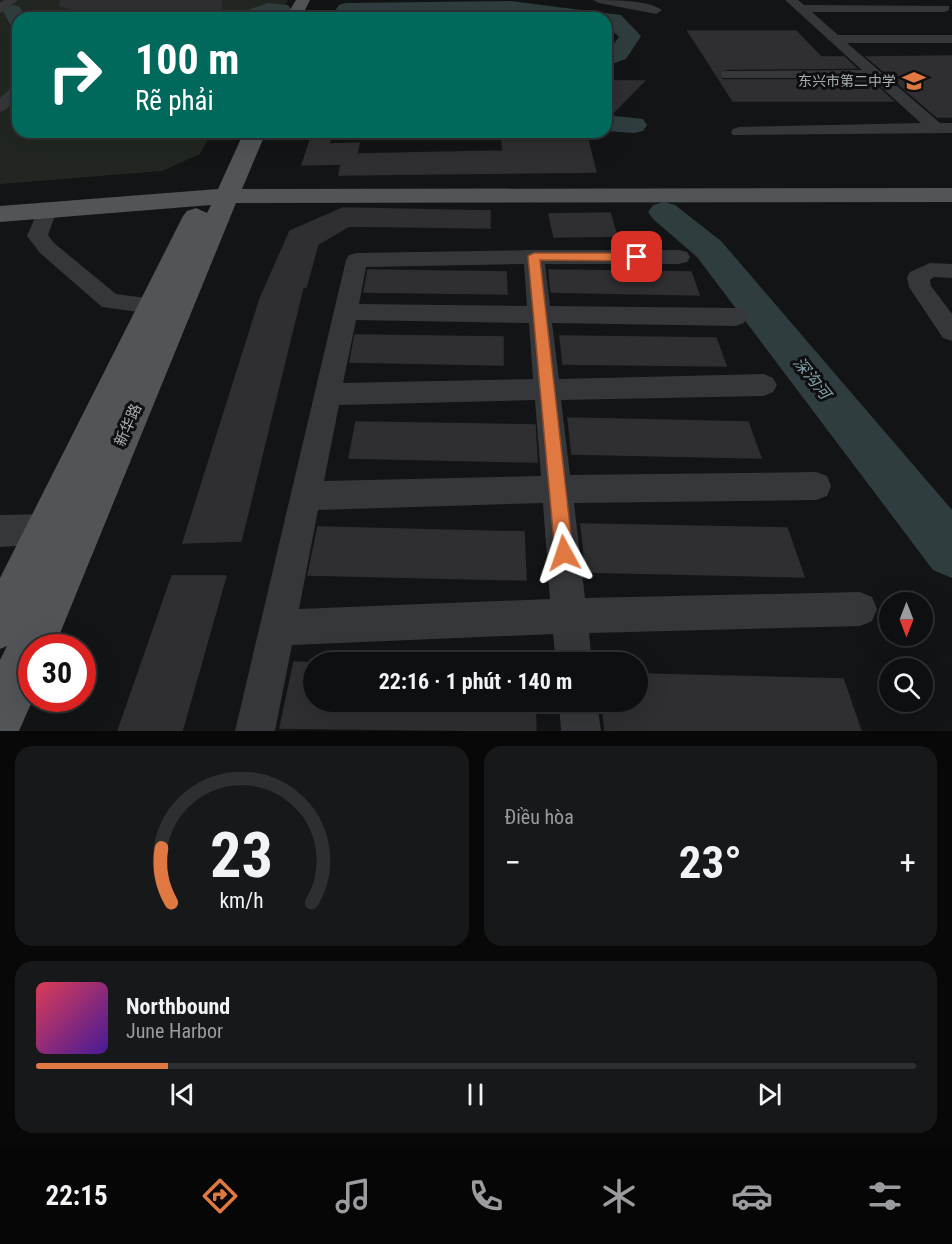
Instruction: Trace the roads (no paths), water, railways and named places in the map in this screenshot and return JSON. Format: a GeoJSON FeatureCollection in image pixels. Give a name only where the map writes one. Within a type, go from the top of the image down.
{"type":"FeatureCollection","features":[{"type":"Feature","properties":{"kind":"main road","name":"新华路"},"geometry":{"type":"LineString","coordinates":[[0,717],[179,310],[235,138]]}},
{"type":"Feature","properties":{"kind":"main road","name":"新华路"},"geometry":{"type":"LineString","coordinates":[[0,626],[153,306],[215,196],[251,138]]}},
{"type":"Feature","properties":{"kind":"main road"},"geometry":{"type":"LineString","coordinates":[[0,214],[215,196],[952,195]]}},
{"type":"Feature","properties":{"kind":"street"},"geometry":{"type":"LineString","coordinates":[[0,9],[12,0]]}},
{"type":"Feature","properties":{"kind":"street"},"geometry":{"type":"LineString","coordinates":[[599,0],[656,10]]}},
{"type":"Feature","properties":{"kind":"street"},"geometry":{"type":"LineString","coordinates":[[932,0],[948,10]]}},
{"type":"Feature","properties":{"kind":"street"},"geometry":{"type":"LineString","coordinates":[[797,5],[948,10]]}},
{"type":"Feature","properties":{"kind":"street"},"geometry":{"type":"LineString","coordinates":[[797,5],[875,74],[944,128]]}},
{"type":"Feature","properties":{"kind":"street"},"geometry":{"type":"LineString","coordinates":[[836,39],[952,39]]}},
{"type":"Feature","properties":{"kind":"street"},"geometry":{"type":"LineString","coordinates":[[728,75],[875,74]]}},
{"type":"Feature","properties":{"kind":"street"},"geometry":{"type":"LineString","coordinates":[[0,107],[12,95]]}},
{"type":"Feature","properties":{"kind":"street"},"geometry":{"type":"LineString","coordinates":[[739,132],[944,128]]}},
{"type":"Feature","properties":{"kind":"street"},"geometry":{"type":"LineString","coordinates":[[47,210],[37,236],[47,248],[110,301],[153,306]]}},
{"type":"Feature","properties":{"kind":"street"},"geometry":{"type":"LineString","coordinates":[[255,731],[357,260],[534,256],[679,257]]}},
{"type":"Feature","properties":{"kind":"street"},"geometry":{"type":"LineString","coordinates":[[534,256],[573,652]]}},
{"type":"Feature","properties":{"kind":"street"},"geometry":{"type":"LineString","coordinates":[[952,271],[930,270],[918,277],[920,287],[952,332]]}},
{"type":"Feature","properties":{"kind":"street"},"geometry":{"type":"LineString","coordinates":[[346,312],[736,318]]}},
{"type":"Feature","properties":{"kind":"street"},"geometry":{"type":"LineString","coordinates":[[328,394],[764,386]]}},
{"type":"Feature","properties":{"kind":"street"},"geometry":{"type":"LineString","coordinates":[[306,496],[558,489],[816,486]]}},
{"type":"Feature","properties":{"kind":"street"},"geometry":{"type":"LineString","coordinates":[[0,531],[46,529]]}},
{"type":"Feature","properties":{"kind":"street"},"geometry":{"type":"LineString","coordinates":[[277,628],[570,616],[860,609]]}},
{"type":"Feature","properties":{"kind":"street"},"geometry":{"type":"LineString","coordinates":[[579,712],[581,731]]}},
{"type":"Feature","properties":{"kind":"waterway","name":"深沟河"},"geometry":{"type":"LineString","coordinates":[[346,9],[510,7],[553,12]]}},
{"type":"Feature","properties":{"kind":"waterway","name":"深沟河"},"geometry":{"type":"LineString","coordinates":[[259,12],[281,9]]}},
{"type":"Feature","properties":{"kind":"waterway","name":"深沟河"},"geometry":{"type":"LineString","coordinates":[[612,19],[630,36],[618,54],[612,56]]}},
{"type":"Feature","properties":{"kind":"waterway","name":"深沟河"},"geometry":{"type":"LineString","coordinates":[[612,123],[634,125]]}},
{"type":"Feature","properties":{"kind":"waterway","name":"深沟河"},"geometry":{"type":"LineString","coordinates":[[664,212],[709,249],[952,551]]}},
{"type":"Feature","properties":{"kind":"place","name":"东兴市第二中学"},"geometry":{"type":"Point","coordinates":[914,81]}}]}
